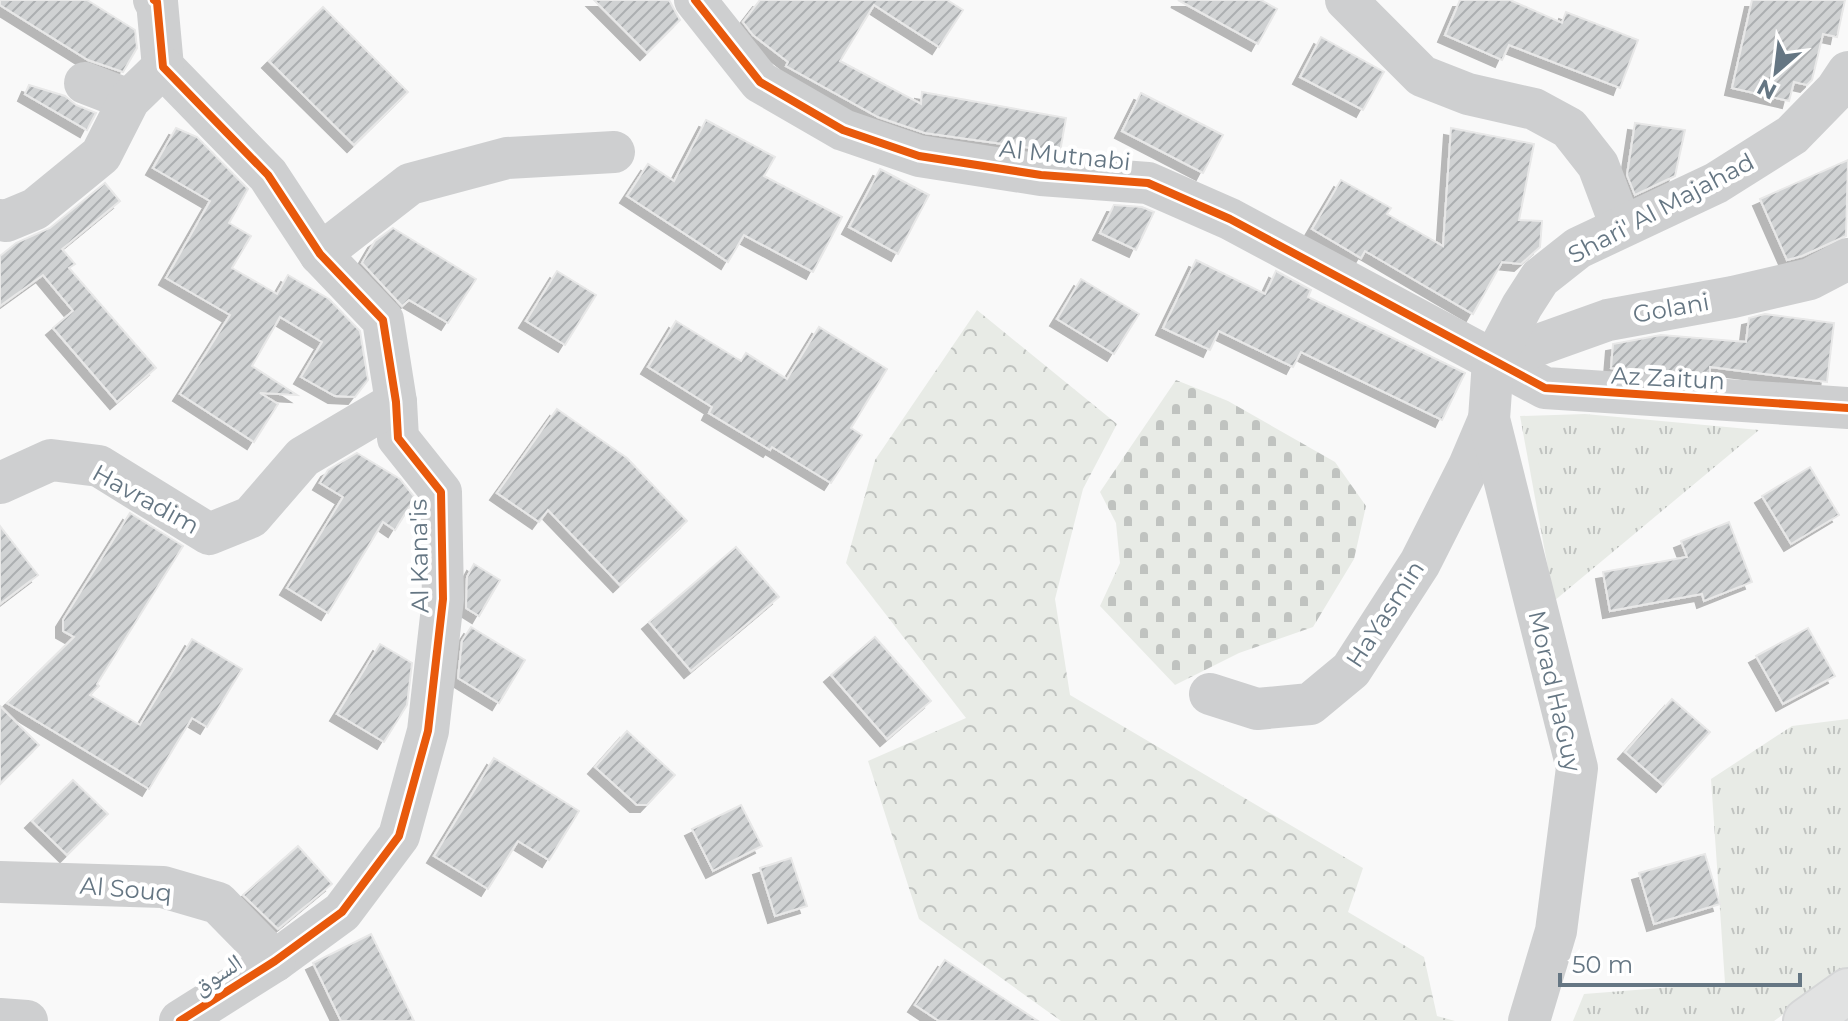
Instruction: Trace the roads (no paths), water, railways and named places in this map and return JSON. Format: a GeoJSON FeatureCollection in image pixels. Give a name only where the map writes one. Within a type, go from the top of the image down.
{"type":"FeatureCollection","features":[{"type":"Feature","properties":{"kind":"main road"},"geometry":{"type":"LineString","coordinates":[[1806,1021],[1848,991]]}},
{"type":"Feature","properties":{"kind":"street","name":"Al Mutnabi"},"geometry":{"type":"LineString","coordinates":[[695,0],[760,82],[843,130],[919,156],[1041,175],[1148,183],[1230,219],[1493,361]]}},
{"type":"Feature","properties":{"kind":"street"},"geometry":{"type":"LineString","coordinates":[[1346,0],[1422,76],[1468,94],[1534,109],[1569,128],[1598,165],[1621,226]]}},
{"type":"Feature","properties":{"kind":"street"},"geometry":{"type":"LineString","coordinates":[[0,220],[6,221],[35,209],[101,155],[129,100],[163,67],[157,1]]}},
{"type":"Feature","properties":{"kind":"street","name":"Al Kana'is"},"geometry":{"type":"LineString","coordinates":[[163,67],[268,175],[320,254],[383,320],[396,402],[398,438],[441,492],[443,599],[428,731],[399,836],[342,912],[275,961]]}},
{"type":"Feature","properties":{"kind":"street","name":"Shari' Al Majahad"},"geometry":{"type":"LineString","coordinates":[[1493,361],[1540,278],[1578,248],[1716,183],[1792,135],[1836,90],[1848,72]]}},
{"type":"Feature","properties":{"kind":"street"},"geometry":{"type":"LineString","coordinates":[[85,83],[129,100]]}},
{"type":"Feature","properties":{"kind":"street"},"geometry":{"type":"LineString","coordinates":[[320,254],[410,184],[507,158],[614,152]]}},
{"type":"Feature","properties":{"kind":"street","name":"Golani"},"geometry":{"type":"LineString","coordinates":[[1493,361],[1608,320],[1810,279],[1848,259]]}},
{"type":"Feature","properties":{"kind":"street","name":"Az Zaitun"},"geometry":{"type":"LineString","coordinates":[[1493,361],[1545,388],[1848,408]]}},
{"type":"Feature","properties":{"kind":"street","name":"Morad HaGuy"},"geometry":{"type":"LineString","coordinates":[[1493,361],[1489,419],[1577,768],[1556,931],[1529,1021]]}},
{"type":"Feature","properties":{"kind":"street","name":"Havradim"},"geometry":{"type":"LineString","coordinates":[[0,483],[51,460],[99,466],[209,534],[251,517],[303,457],[396,402]]}},
{"type":"Feature","properties":{"kind":"street","name":"HaYasmin"},"geometry":{"type":"LineString","coordinates":[[1210,694],[1257,709],[1310,704],[1351,670],[1420,563],[1489,419]]}},
{"type":"Feature","properties":{"kind":"street","name":"Al Souq"},"geometry":{"type":"LineString","coordinates":[[0,882],[163,887],[218,903],[275,961]]}},
{"type":"Feature","properties":{"kind":"street","name":"السوق"},"geometry":{"type":"LineString","coordinates":[[180,1021],[275,961]]}},
{"type":"Feature","properties":{"kind":"street"},"geometry":{"type":"LineString","coordinates":[[0,1019],[27,1021]]}}]}
